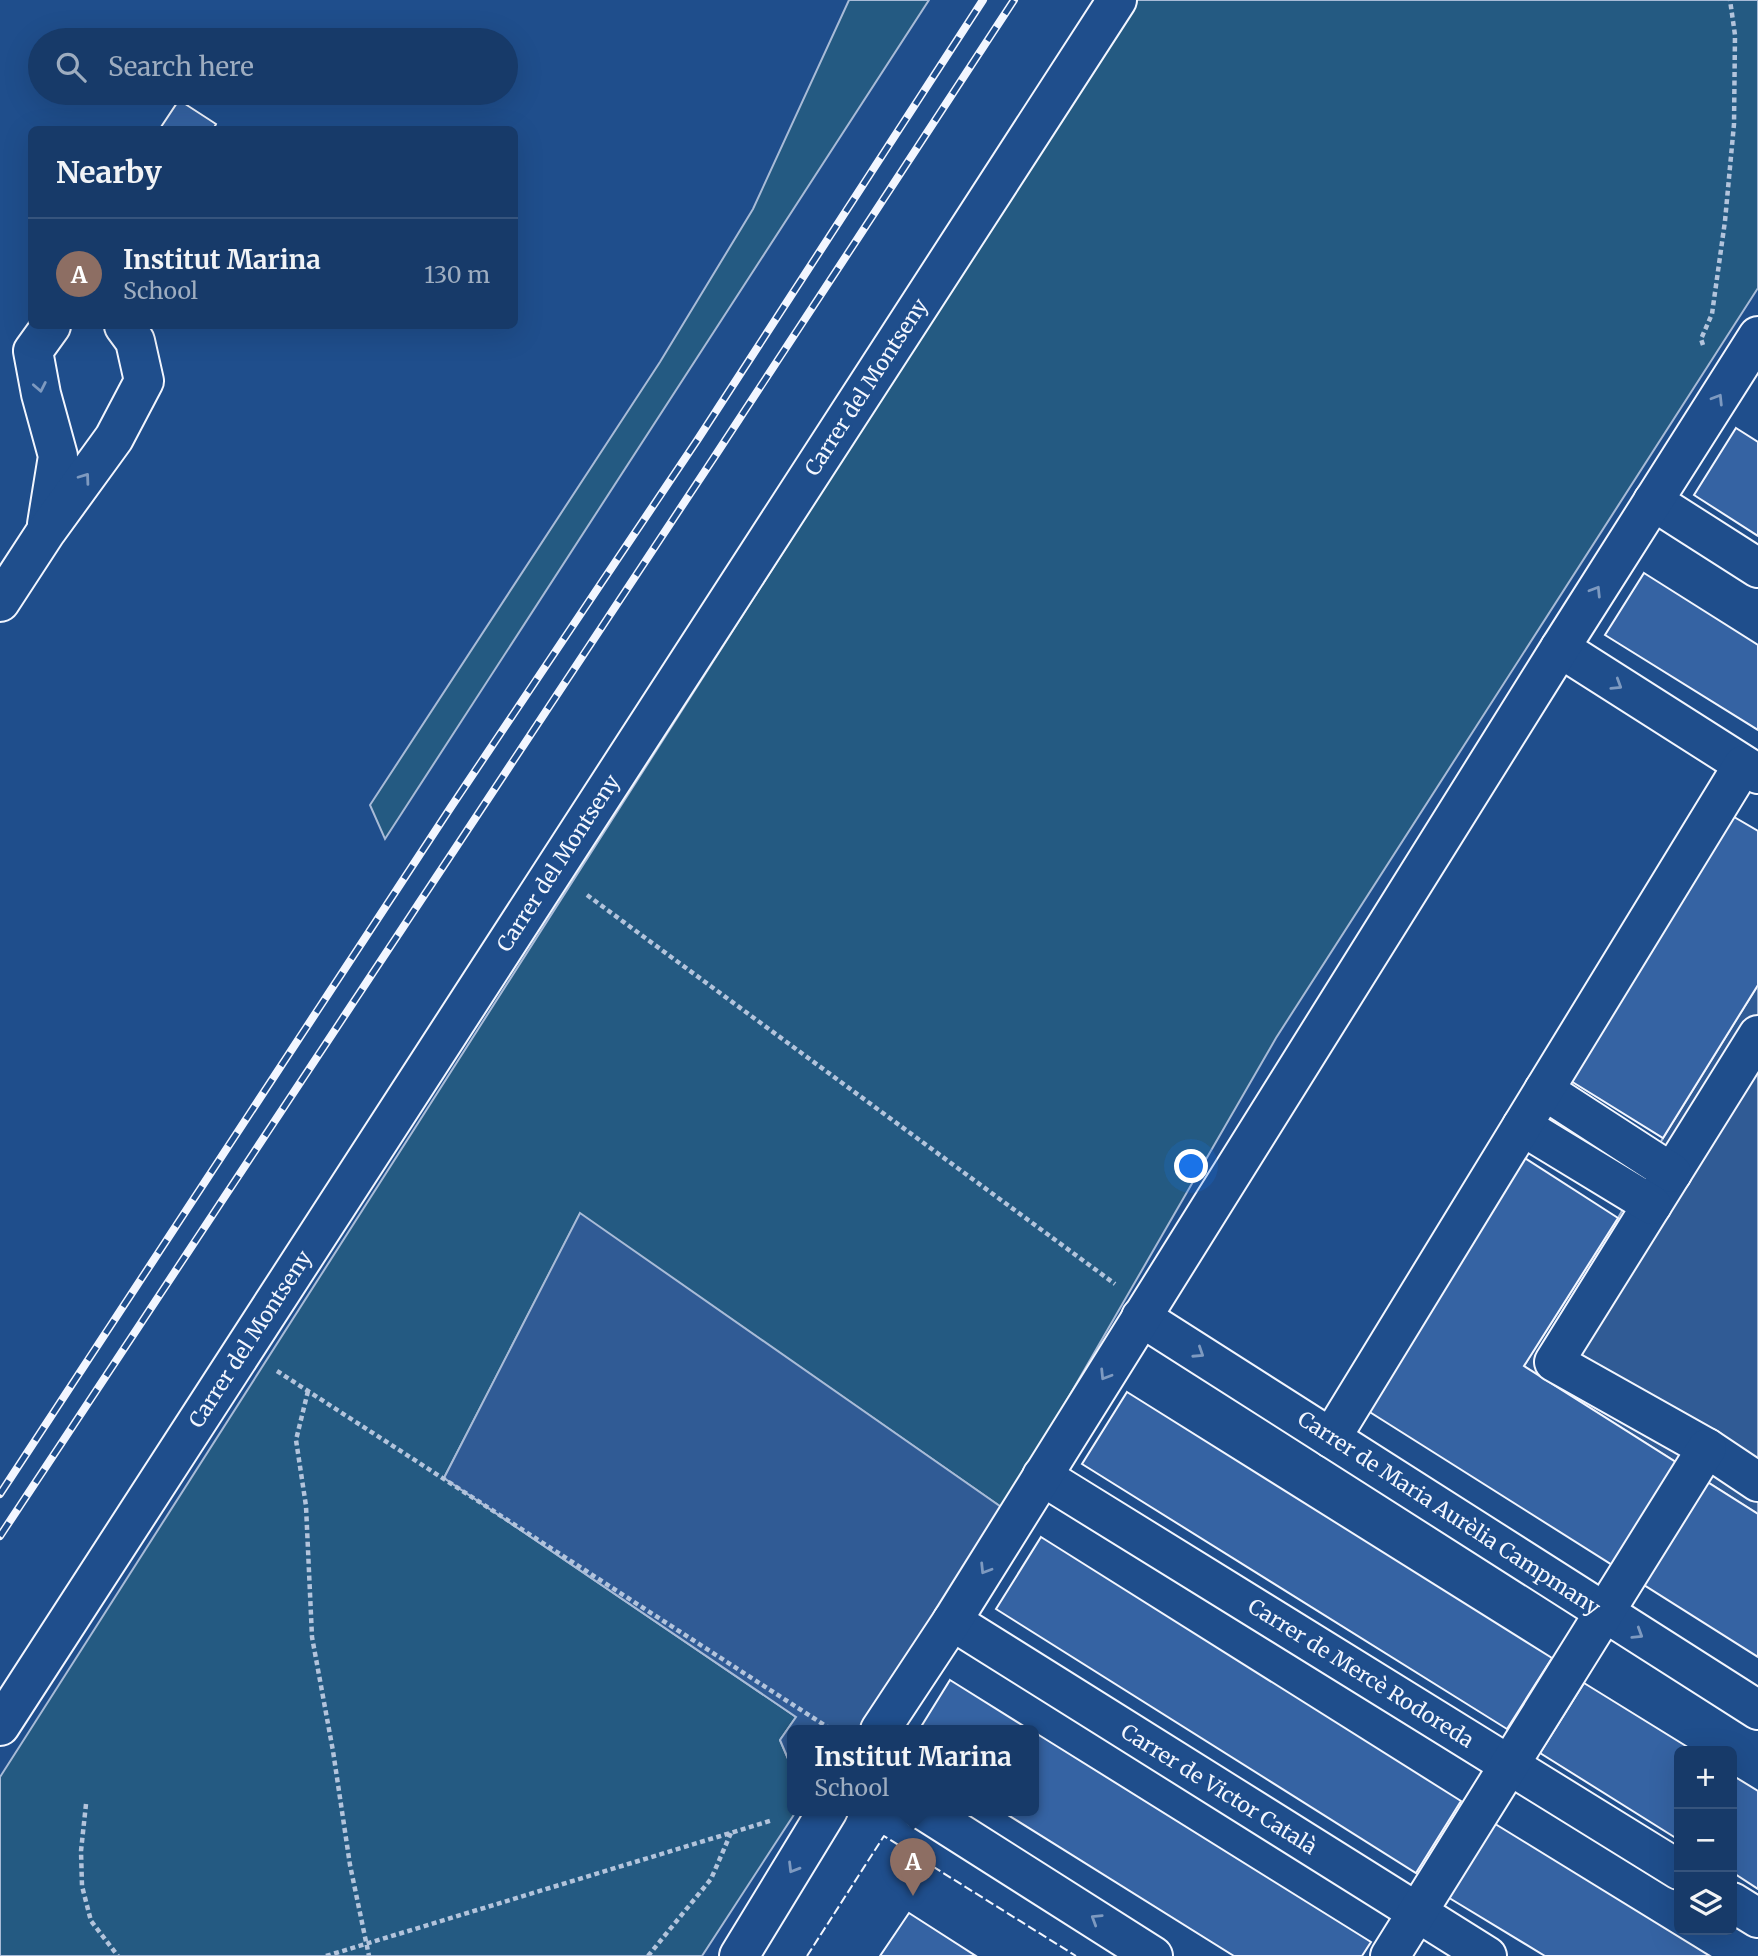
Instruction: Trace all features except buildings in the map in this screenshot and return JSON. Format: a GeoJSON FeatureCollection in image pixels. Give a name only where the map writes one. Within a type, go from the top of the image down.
{"type":"FeatureCollection","features":[{"type":"Feature","properties":{"kind":"street","name":"Carrer del Montseny"},"geometry":{"type":"LineString","coordinates":[[0,1726],[1116,0]]}},
{"type":"Feature","properties":{"kind":"street"},"geometry":{"type":"LineString","coordinates":[[45,533],[58,456],[41,394],[33,351],[49,329]]}},
{"type":"Feature","properties":{"kind":"street"},"geometry":{"type":"LineString","coordinates":[[0,602],[45,533],[114,438],[144,382],[135,341],[126,329]]}},
{"type":"Feature","properties":{"kind":"street"},"geometry":{"type":"LineString","coordinates":[[883,1725],[952,1621],[1653,501],[1719,398],[1754,353]]}},
{"type":"Feature","properties":{"kind":"street"},"geometry":{"type":"LineString","coordinates":[[1653,501],[1758,568]]}},
{"type":"Feature","properties":{"kind":"street"},"geometry":{"type":"LineString","coordinates":[[1331,1438],[1544,1090],[1751,769],[1560,648]]}},
{"type":"Feature","properties":{"kind":"street"},"geometry":{"type":"LineString","coordinates":[[1758,1035],[1554,1362],[1707,1448],[1758,1482]]}},
{"type":"Feature","properties":{"kind":"street"},"geometry":{"type":"LineString","coordinates":[[1544,1090],[1672,1173]]}},
{"type":"Feature","properties":{"kind":"street"},"geometry":{"type":"LineString","coordinates":[[1522,1126],[1652,1205]]}},
{"type":"Feature","properties":{"kind":"street","name":"Carrer de Maria Aurèlia Campmany"},"geometry":{"type":"LineString","coordinates":[[1144,1312],[1331,1438],[1758,1710]]}},
{"type":"Feature","properties":{"kind":"street"},"geometry":{"type":"LineString","coordinates":[[1390,1956],[1707,1448]]}},
{"type":"Feature","properties":{"kind":"street","name":"Carrer de Mercè Rodoreda"},"geometry":{"type":"LineString","coordinates":[[1042,1476],[1674,1867]]}},
{"type":"Feature","properties":{"kind":"street","name":"Carrer de Victor Català"},"geometry":{"type":"LineString","coordinates":[[952,1621],[1487,1956]]}},
{"type":"Feature","properties":{"kind":"street"},"geometry":{"type":"LineString","coordinates":[[739,1956],[824,1816]]}},
{"type":"Feature","properties":{"kind":"street"},"geometry":{"type":"LineString","coordinates":[[932,1816],[1153,1956]]}},
{"type":"Feature","properties":{"kind":"street"},"geometry":{"type":"LineString","coordinates":[[1737,1905],[1758,1918]]}},
{"type":"Feature","properties":{"kind":"path"},"geometry":{"type":"LineString","coordinates":[[1719,398],[1701,339],[1712,314],[1725,221],[1734,124],[1735,36],[1730,0]]}},
{"type":"Feature","properties":{"kind":"path"},"geometry":{"type":"LineString","coordinates":[[553,870],[1144,1312]]}},
{"type":"Feature","properties":{"kind":"path"},"geometry":{"type":"LineString","coordinates":[[243,1350],[824,1725]]}},
{"type":"Feature","properties":{"kind":"path"},"geometry":{"type":"LineString","coordinates":[[308,1390],[296,1440],[306,1506],[312,1637],[350,1865],[369,1956]]}},
{"type":"Feature","properties":{"kind":"path"},"geometry":{"type":"LineString","coordinates":[[86,1804],[80,1851],[82,1886],[91,1921],[118,1956]]}},
{"type":"Feature","properties":{"kind":"path"},"geometry":{"type":"LineString","coordinates":[[326,1956],[780,1818]]}},
{"type":"Feature","properties":{"kind":"path"},"geometry":{"type":"LineString","coordinates":[[648,1956],[711,1879],[731,1832]]}},
{"type":"Feature","properties":{"kind":"shaded area"},"geometry":{"type":"Polygon","coordinates":[[[849,0],[929,0],[385,839],[370,805],[660,362],[753,209],[849,0]]]}},
{"type":"Feature","properties":{"kind":"shaded area"},"geometry":{"type":"Polygon","coordinates":[[[1136,0],[1758,0],[1758,288],[1276,1038],[1004,1509],[580,1214],[444,1478],[796,1717],[790,1725],[787,1725],[780,1740],[787,1756],[787,1816],[793,1816],[702,1956],[0,1956],[0,1777],[1136,0]]]}},
{"type":"Feature","properties":{"kind":"shaded area"},"geometry":{"type":"Polygon","coordinates":[[[1758,985],[1758,1514],[1524,1366],[1618,1218],[1663,1138],[1758,985]]]}},
{"type":"Feature","properties":{"kind":"shaded area"},"geometry":{"type":"Polygon","coordinates":[[[580,1213],[1004,1509],[875,1725],[790,1725],[796,1717],[444,1478],[580,1213]]]}},
{"type":"Feature","properties":{"kind":"shaded area"},"geometry":{"type":"Polygon","coordinates":[[[787,1730],[787,1756],[780,1740],[787,1730]]]}},
{"type":"Feature","properties":{"kind":"railway"},"geometry":{"type":"LineString","coordinates":[[0,1494],[451,807],[698,439],[983,0]]}},
{"type":"Feature","properties":{"kind":"railway"},"geometry":{"type":"LineString","coordinates":[[0,1536],[1014,0]]}},
{"type":"Feature","properties":{"kind":"fence"},"geometry":{"type":"LineString","coordinates":[[807,1956],[884,1836],[1076,1956]]}},
{"type":"Feature","properties":{"kind":"place","name":"Institut Marina"},"geometry":{"type":"Point","coordinates":[913,1896]}}]}
